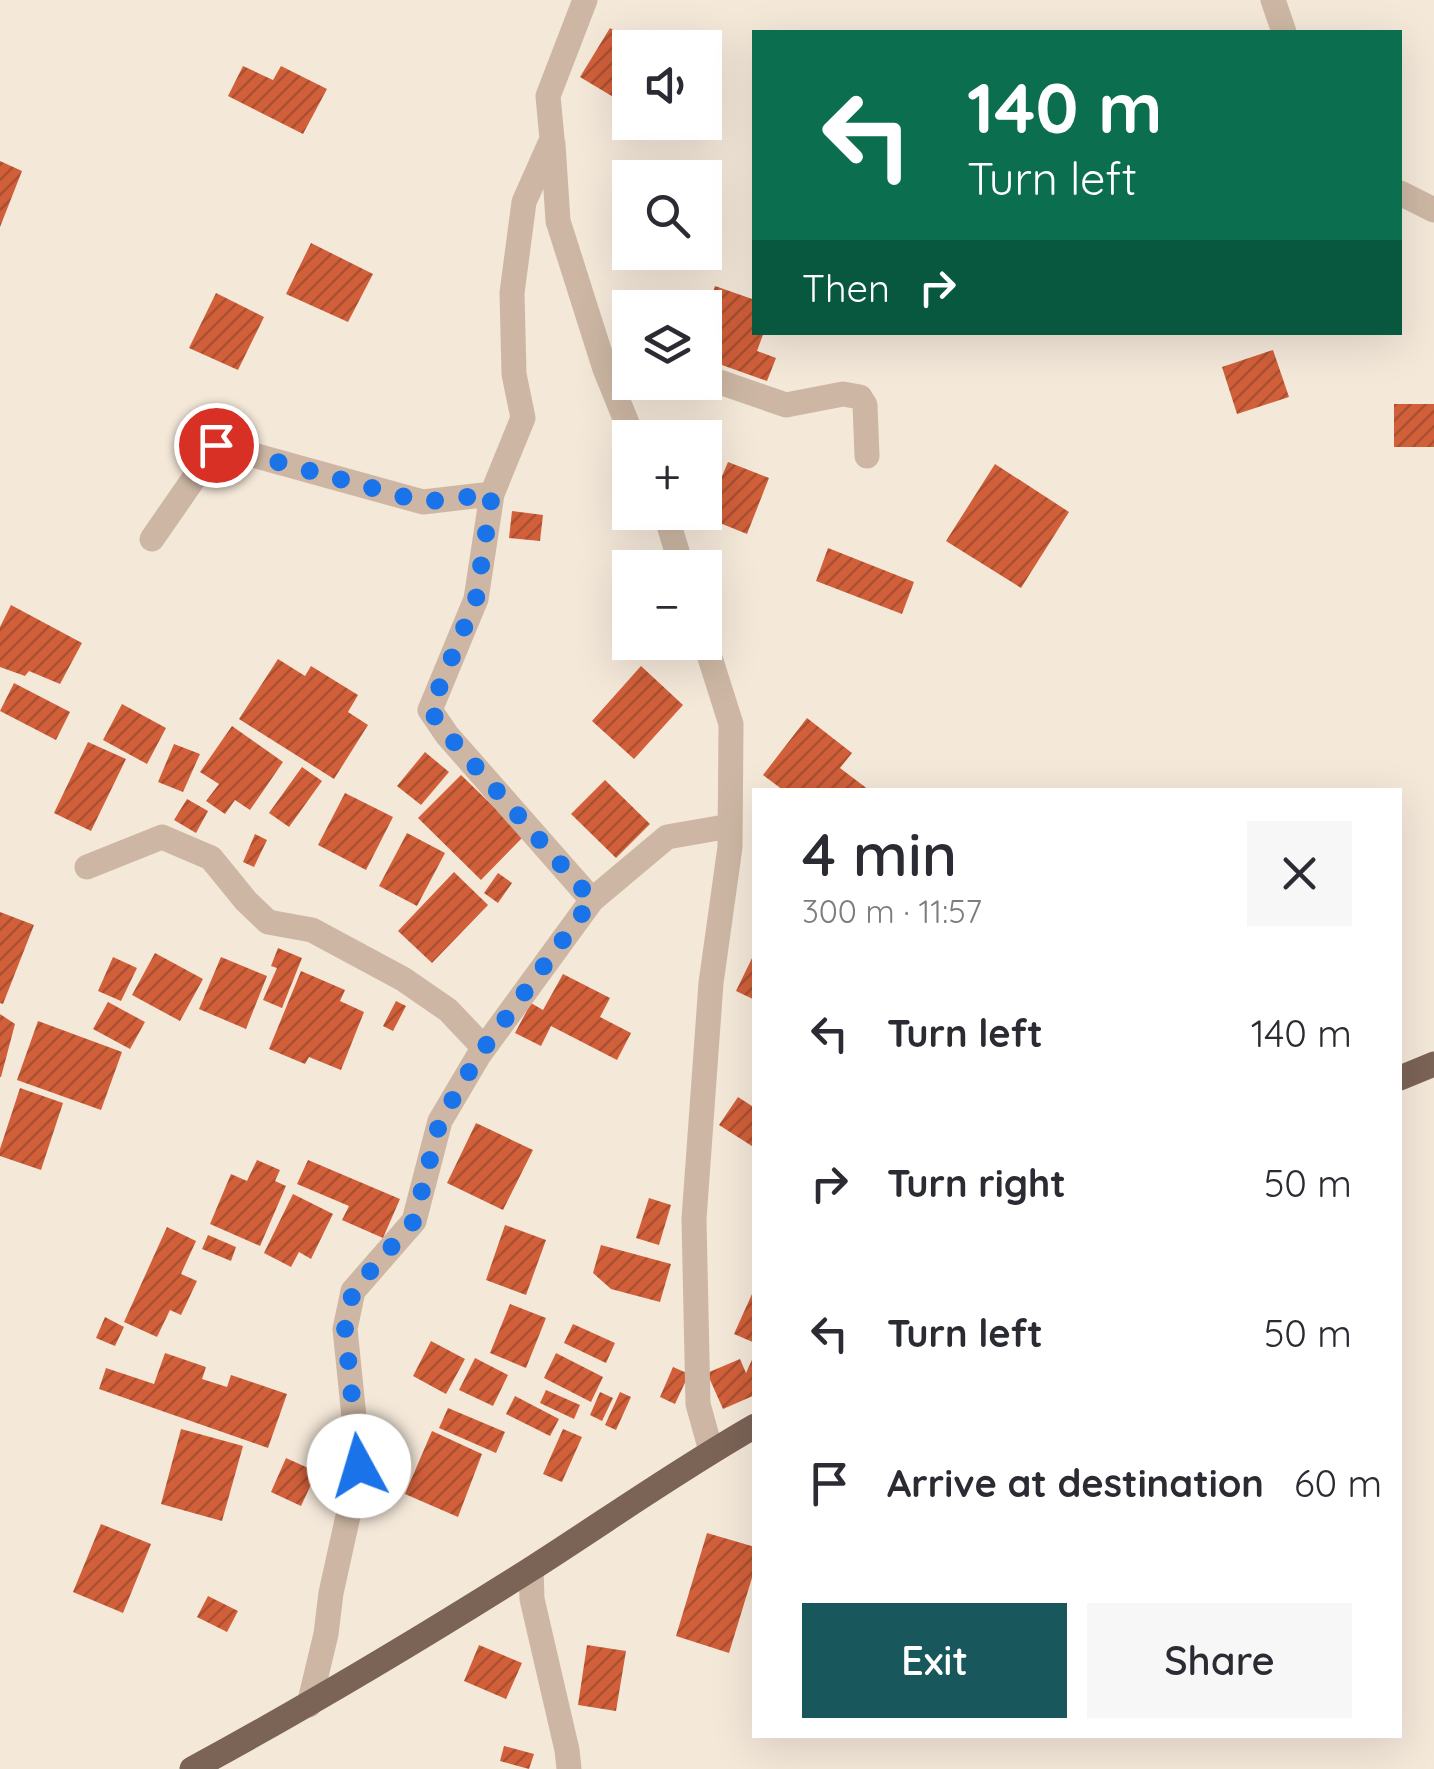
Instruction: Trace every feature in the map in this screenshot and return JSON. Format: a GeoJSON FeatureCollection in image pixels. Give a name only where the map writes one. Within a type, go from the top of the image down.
{"type":"FeatureCollection","features":[{"type":"Feature","properties":{"kind":"main road"},"geometry":{"type":"LineString","coordinates":[[1402,1077],[1434,1064]]}},
{"type":"Feature","properties":{"kind":"main road"},"geometry":{"type":"LineString","coordinates":[[192,1769],[309,1706],[752,1428]]}},
{"type":"Feature","properties":{"kind":"street"},"geometry":{"type":"LineString","coordinates":[[584,0],[548,96],[558,221],[604,369],[626,420]]}},
{"type":"Feature","properties":{"kind":"street"},"geometry":{"type":"LineString","coordinates":[[1273,0],[1283,30]]}},
{"type":"Feature","properties":{"kind":"street"},"geometry":{"type":"LineString","coordinates":[[552,138],[524,202],[512,292],[514,374],[523,418],[492,494],[476,599],[430,710],[592,900]]}},
{"type":"Feature","properties":{"kind":"street"},"geometry":{"type":"LineString","coordinates":[[1402,194],[1434,210]]}},
{"type":"Feature","properties":{"kind":"street"},"geometry":{"type":"LineString","coordinates":[[604,369],[612,364]]}},
{"type":"Feature","properties":{"kind":"street"},"geometry":{"type":"LineString","coordinates":[[722,383],[786,406],[843,394],[860,397],[866,405],[866,456]]}},
{"type":"Feature","properties":{"kind":"street"},"geometry":{"type":"LineString","coordinates":[[152,540],[216,445],[423,502],[492,494]]}},
{"type":"Feature","properties":{"kind":"street"},"geometry":{"type":"LineString","coordinates":[[711,660],[731,724],[730,847],[711,983],[694,1218],[698,1404],[712,1450]]}},
{"type":"Feature","properties":{"kind":"street"},"geometry":{"type":"LineString","coordinates":[[309,1706],[359,1466],[345,1329],[353,1291],[414,1221],[440,1121],[484,1048],[592,900],[667,837],[730,826]]}},
{"type":"Feature","properties":{"kind":"street"},"geometry":{"type":"LineString","coordinates":[[87,867],[162,837],[211,858],[268,922],[312,930],[403,978],[448,1010],[484,1048]]}},
{"type":"Feature","properties":{"kind":"street"},"geometry":{"type":"LineString","coordinates":[[531,1569],[532,1599],[568,1769]]}},
{"type":"Feature","properties":{"kind":"building"},"geometry":{"type":"Polygon","coordinates":[[[610,28],[613,30],[612,96],[580,77],[610,28]]]}},
{"type":"Feature","properties":{"kind":"building"},"geometry":{"type":"Polygon","coordinates":[[[243,66],[273,80],[281,66],[327,89],[303,134],[228,96],[243,66]]]}},
{"type":"Feature","properties":{"kind":"building"},"geometry":{"type":"Polygon","coordinates":[[[0,161],[22,171],[0,227],[0,161]]]}},
{"type":"Feature","properties":{"kind":"building"},"geometry":{"type":"Polygon","coordinates":[[[311,243],[373,274],[348,322],[286,294],[311,243]]]}},
{"type":"Feature","properties":{"kind":"building"},"geometry":{"type":"Polygon","coordinates":[[[715,286],[752,299],[752,335],[763,335],[757,351],[776,358],[767,381],[722,365],[722,290],[714,290],[715,286]]]}},
{"type":"Feature","properties":{"kind":"building"},"geometry":{"type":"Polygon","coordinates":[[[216,293],[264,317],[238,370],[189,348],[216,293]]]}},
{"type":"Feature","properties":{"kind":"building"},"geometry":{"type":"Polygon","coordinates":[[[1273,350],[1289,397],[1237,414],[1222,367],[1273,350]]]}},
{"type":"Feature","properties":{"kind":"building"},"geometry":{"type":"Polygon","coordinates":[[[1394,404],[1434,404],[1434,447],[1394,447],[1394,404]]]}},
{"type":"Feature","properties":{"kind":"building"},"geometry":{"type":"Polygon","coordinates":[[[728,462],[769,478],[747,534],[722,524],[722,476],[728,462]]]}},
{"type":"Feature","properties":{"kind":"building"},"geometry":{"type":"Polygon","coordinates":[[[995,464],[1069,512],[1021,588],[946,541],[995,464]]]}},
{"type":"Feature","properties":{"kind":"building"},"geometry":{"type":"Polygon","coordinates":[[[512,511],[543,515],[540,541],[509,538],[512,511]]]}},
{"type":"Feature","properties":{"kind":"building"},"geometry":{"type":"Polygon","coordinates":[[[828,548],[914,582],[902,614],[816,581],[828,548]]]}},
{"type":"Feature","properties":{"kind":"building"},"geometry":{"type":"Polygon","coordinates":[[[11,605],[82,643],[60,684],[29,671],[25,676],[0,667],[0,627],[11,605]]]}},
{"type":"Feature","properties":{"kind":"building"},"geometry":{"type":"Polygon","coordinates":[[[278,659],[305,676],[311,666],[358,695],[348,712],[368,725],[334,779],[239,719],[278,659]]]}},
{"type":"Feature","properties":{"kind":"building"},"geometry":{"type":"Polygon","coordinates":[[[641,666],[683,705],[634,759],[592,721],[641,666]]]}},
{"type":"Feature","properties":{"kind":"building"},"geometry":{"type":"Polygon","coordinates":[[[14,683],[70,712],[56,740],[0,711],[14,683]]]}},
{"type":"Feature","properties":{"kind":"building"},"geometry":{"type":"Polygon","coordinates":[[[122,704],[166,728],[147,764],[103,740],[122,704]]]}},
{"type":"Feature","properties":{"kind":"building"},"geometry":{"type":"Polygon","coordinates":[[[807,718],[852,753],[840,768],[866,788],[780,788],[763,775],[807,718]]]}},
{"type":"Feature","properties":{"kind":"building"},"geometry":{"type":"Polygon","coordinates":[[[232,726],[283,762],[250,810],[235,800],[225,814],[206,801],[219,784],[200,772],[232,726]]]}},
{"type":"Feature","properties":{"kind":"building"},"geometry":{"type":"Polygon","coordinates":[[[88,742],[126,759],[91,831],[54,813],[88,742]]]}},
{"type":"Feature","properties":{"kind":"building"},"geometry":{"type":"Polygon","coordinates":[[[174,744],[200,754],[183,792],[158,782],[174,744]]]}},
{"type":"Feature","properties":{"kind":"building"},"geometry":{"type":"Polygon","coordinates":[[[425,752],[449,772],[421,805],[397,786],[425,752]]]}},
{"type":"Feature","properties":{"kind":"building"},"geometry":{"type":"Polygon","coordinates":[[[302,767],[322,781],[289,827],[269,813],[302,767]]]}},
{"type":"Feature","properties":{"kind":"building"},"geometry":{"type":"Polygon","coordinates":[[[461,775],[524,836],[481,880],[418,818],[461,775]]]}},
{"type":"Feature","properties":{"kind":"building"},"geometry":{"type":"Polygon","coordinates":[[[605,780],[650,824],[616,858],[571,814],[605,780]]]}},
{"type":"Feature","properties":{"kind":"building"},"geometry":{"type":"Polygon","coordinates":[[[345,793],[393,817],[366,870],[318,845],[345,793]]]}},
{"type":"Feature","properties":{"kind":"building"},"geometry":{"type":"Polygon","coordinates":[[[187,799],[208,811],[196,833],[174,820],[187,799]]]}},
{"type":"Feature","properties":{"kind":"building"},"geometry":{"type":"Polygon","coordinates":[[[407,833],[445,853],[417,906],[379,886],[407,833]]]}},
{"type":"Feature","properties":{"kind":"building"},"geometry":{"type":"Polygon","coordinates":[[[255,834],[267,840],[254,867],[243,862],[255,834]]]}},
{"type":"Feature","properties":{"kind":"building"},"geometry":{"type":"Polygon","coordinates":[[[454,872],[488,905],[432,963],[398,931],[454,872]]]}},
{"type":"Feature","properties":{"kind":"building"},"geometry":{"type":"Polygon","coordinates":[[[498,873],[512,883],[498,903],[484,893],[498,873]]]}},
{"type":"Feature","properties":{"kind":"building"},"geometry":{"type":"Polygon","coordinates":[[[0,912],[34,925],[3,1004],[0,1003],[0,912]]]}},
{"type":"Feature","properties":{"kind":"building"},"geometry":{"type":"Polygon","coordinates":[[[278,948],[302,958],[282,1008],[263,1000],[277,968],[271,966],[278,948]]]}},
{"type":"Feature","properties":{"kind":"building"},"geometry":{"type":"Polygon","coordinates":[[[155,953],[203,979],[180,1021],[132,995],[155,953]]]}},
{"type":"Feature","properties":{"kind":"building"},"geometry":{"type":"Polygon","coordinates":[[[113,957],[137,968],[121,1001],[98,991],[113,957]]]}},
{"type":"Feature","properties":{"kind":"building"},"geometry":{"type":"Polygon","coordinates":[[[221,957],[267,976],[246,1029],[199,1009],[221,957]]]}},
{"type":"Feature","properties":{"kind":"building"},"geometry":{"type":"Polygon","coordinates":[[[752,958],[752,999],[736,991],[752,958]]]}},
{"type":"Feature","properties":{"kind":"building"},"geometry":{"type":"Polygon","coordinates":[[[301,971],[345,990],[340,1001],[364,1012],[341,1070],[309,1057],[305,1064],[269,1049],[301,971]]]}},
{"type":"Feature","properties":{"kind":"building"},"geometry":{"type":"Polygon","coordinates":[[[563,974],[610,998],[600,1017],[631,1033],[617,1060],[551,1026],[541,1046],[515,1033],[531,1003],[543,1010],[563,974]]]}},
{"type":"Feature","properties":{"kind":"building"},"geometry":{"type":"Polygon","coordinates":[[[396,1001],[406,1006],[393,1031],[383,1026],[396,1001]]]}},
{"type":"Feature","properties":{"kind":"building"},"geometry":{"type":"Polygon","coordinates":[[[108,1002],[145,1022],[130,1049],[93,1029],[108,1002]]]}},
{"type":"Feature","properties":{"kind":"building"},"geometry":{"type":"Polygon","coordinates":[[[0,1014],[15,1024],[1,1077],[0,1077],[0,1014]]]}},
{"type":"Feature","properties":{"kind":"building"},"geometry":{"type":"Polygon","coordinates":[[[38,1021],[122,1052],[101,1110],[17,1080],[38,1021]]]}},
{"type":"Feature","properties":{"kind":"building"},"geometry":{"type":"Polygon","coordinates":[[[20,1088],[63,1103],[41,1170],[0,1156],[20,1088]]]}},
{"type":"Feature","properties":{"kind":"building"},"geometry":{"type":"Polygon","coordinates":[[[738,1097],[752,1106],[752,1146],[719,1125],[738,1097]]]}},
{"type":"Feature","properties":{"kind":"building"},"geometry":{"type":"Polygon","coordinates":[[[476,1123],[533,1150],[503,1210],[447,1183],[476,1123]]]}},
{"type":"Feature","properties":{"kind":"building"},"geometry":{"type":"Polygon","coordinates":[[[257,1160],[280,1170],[275,1181],[286,1186],[260,1246],[210,1224],[231,1174],[247,1181],[257,1160]]]}},
{"type":"Feature","properties":{"kind":"building"},"geometry":{"type":"Polygon","coordinates":[[[308,1160],[400,1199],[383,1238],[342,1220],[349,1206],[297,1184],[308,1160]]]}},
{"type":"Feature","properties":{"kind":"building"},"geometry":{"type":"Polygon","coordinates":[[[293,1194],[333,1214],[311,1259],[299,1252],[291,1267],[264,1253],[293,1194]]]}},
{"type":"Feature","properties":{"kind":"building"},"geometry":{"type":"Polygon","coordinates":[[[649,1198],[671,1205],[659,1245],[636,1238],[649,1198]]]}},
{"type":"Feature","properties":{"kind":"building"},"geometry":{"type":"Polygon","coordinates":[[[505,1225],[546,1240],[526,1295],[486,1280],[505,1225]]]}},
{"type":"Feature","properties":{"kind":"building"},"geometry":{"type":"Polygon","coordinates":[[[167,1227],[196,1241],[181,1274],[197,1281],[181,1315],[170,1310],[157,1337],[124,1322],[167,1227]]]}},
{"type":"Feature","properties":{"kind":"building"},"geometry":{"type":"Polygon","coordinates":[[[208,1235],[236,1247],[231,1261],[202,1249],[208,1235]]]}},
{"type":"Feature","properties":{"kind":"building"},"geometry":{"type":"Polygon","coordinates":[[[601,1245],[671,1264],[660,1302],[611,1289],[593,1273],[601,1245]]]}},
{"type":"Feature","properties":{"kind":"building"},"geometry":{"type":"Polygon","coordinates":[[[752,1294],[752,1342],[734,1334],[752,1294]]]}},
{"type":"Feature","properties":{"kind":"building"},"geometry":{"type":"Polygon","coordinates":[[[510,1304],[546,1318],[526,1368],[490,1353],[510,1304]]]}},
{"type":"Feature","properties":{"kind":"building"},"geometry":{"type":"Polygon","coordinates":[[[105,1317],[124,1327],[115,1346],[96,1338],[105,1317]]]}},
{"type":"Feature","properties":{"kind":"building"},"geometry":{"type":"Polygon","coordinates":[[[573,1324],[615,1343],[606,1363],[564,1343],[573,1324]]]}},
{"type":"Feature","properties":{"kind":"building"},"geometry":{"type":"Polygon","coordinates":[[[431,1341],[465,1359],[446,1394],[413,1376],[431,1341]]]}},
{"type":"Feature","properties":{"kind":"building"},"geometry":{"type":"Polygon","coordinates":[[[165,1353],[206,1367],[202,1379],[227,1387],[231,1375],[287,1394],[268,1448],[99,1389],[106,1368],[154,1384],[165,1353]]]}},
{"type":"Feature","properties":{"kind":"building"},"geometry":{"type":"Polygon","coordinates":[[[556,1353],[603,1377],[591,1402],[544,1378],[556,1353]]]}},
{"type":"Feature","properties":{"kind":"building"},"geometry":{"type":"Polygon","coordinates":[[[475,1358],[508,1375],[493,1406],[459,1390],[475,1358]]]}},
{"type":"Feature","properties":{"kind":"building"},"geometry":{"type":"Polygon","coordinates":[[[740,1359],[746,1373],[752,1360],[752,1396],[723,1409],[707,1373],[740,1359]]]}},
{"type":"Feature","properties":{"kind":"building"},"geometry":{"type":"Polygon","coordinates":[[[673,1367],[689,1374],[675,1404],[660,1397],[673,1367]]]}},
{"type":"Feature","properties":{"kind":"building"},"geometry":{"type":"Polygon","coordinates":[[[546,1390],[580,1405],[574,1419],[540,1403],[546,1390]]]}},
{"type":"Feature","properties":{"kind":"building"},"geometry":{"type":"Polygon","coordinates":[[[600,1392],[613,1398],[602,1421],[590,1415],[600,1392]]]}},
{"type":"Feature","properties":{"kind":"building"},"geometry":{"type":"Polygon","coordinates":[[[620,1392],[631,1397],[616,1430],[605,1425],[620,1392]]]}},
{"type":"Feature","properties":{"kind":"building"},"geometry":{"type":"Polygon","coordinates":[[[515,1396],[559,1419],[550,1436],[506,1414],[515,1396]]]}},
{"type":"Feature","properties":{"kind":"building"},"geometry":{"type":"Polygon","coordinates":[[[448,1408],[505,1432],[496,1453],[439,1428],[448,1408]]]}},
{"type":"Feature","properties":{"kind":"building"},"geometry":{"type":"Polygon","coordinates":[[[181,1429],[243,1446],[222,1521],[161,1504],[181,1429]]]}},
{"type":"Feature","properties":{"kind":"building"},"geometry":{"type":"Polygon","coordinates":[[[563,1429],[582,1437],[562,1482],[543,1474],[563,1429]]]}},
{"type":"Feature","properties":{"kind":"building"},"geometry":{"type":"Polygon","coordinates":[[[432,1431],[482,1454],[458,1517],[405,1494],[432,1431]]]}},
{"type":"Feature","properties":{"kind":"building"},"geometry":{"type":"Polygon","coordinates":[[[286,1458],[317,1472],[301,1506],[271,1492],[286,1458]]]}},
{"type":"Feature","properties":{"kind":"building"},"geometry":{"type":"Polygon","coordinates":[[[101,1524],[151,1544],[123,1613],[73,1592],[101,1524]]]}},
{"type":"Feature","properties":{"kind":"building"},"geometry":{"type":"Polygon","coordinates":[[[707,1533],[752,1546],[752,1578],[729,1653],[676,1636],[707,1533]]]}},
{"type":"Feature","properties":{"kind":"building"},"geometry":{"type":"Polygon","coordinates":[[[208,1596],[238,1611],[227,1632],[197,1617],[208,1596]]]}},
{"type":"Feature","properties":{"kind":"building"},"geometry":{"type":"Polygon","coordinates":[[[479,1645],[522,1663],[506,1699],[464,1681],[479,1645]]]}},
{"type":"Feature","properties":{"kind":"building"},"geometry":{"type":"Polygon","coordinates":[[[587,1645],[626,1651],[616,1711],[578,1705],[587,1645]]]}},
{"type":"Feature","properties":{"kind":"building"},"geometry":{"type":"Polygon","coordinates":[[[504,1746],[534,1754],[529,1769],[500,1761],[504,1746]]]}},
{"type":"Feature","properties":{"kind":"route"},"geometry":{"type":"LineString","coordinates":[[216,445],[423,502],[492,494],[476,599],[430,710],[592,900],[479,1055],[440,1121],[414,1221],[353,1291],[345,1329],[359,1466]]}}]}
